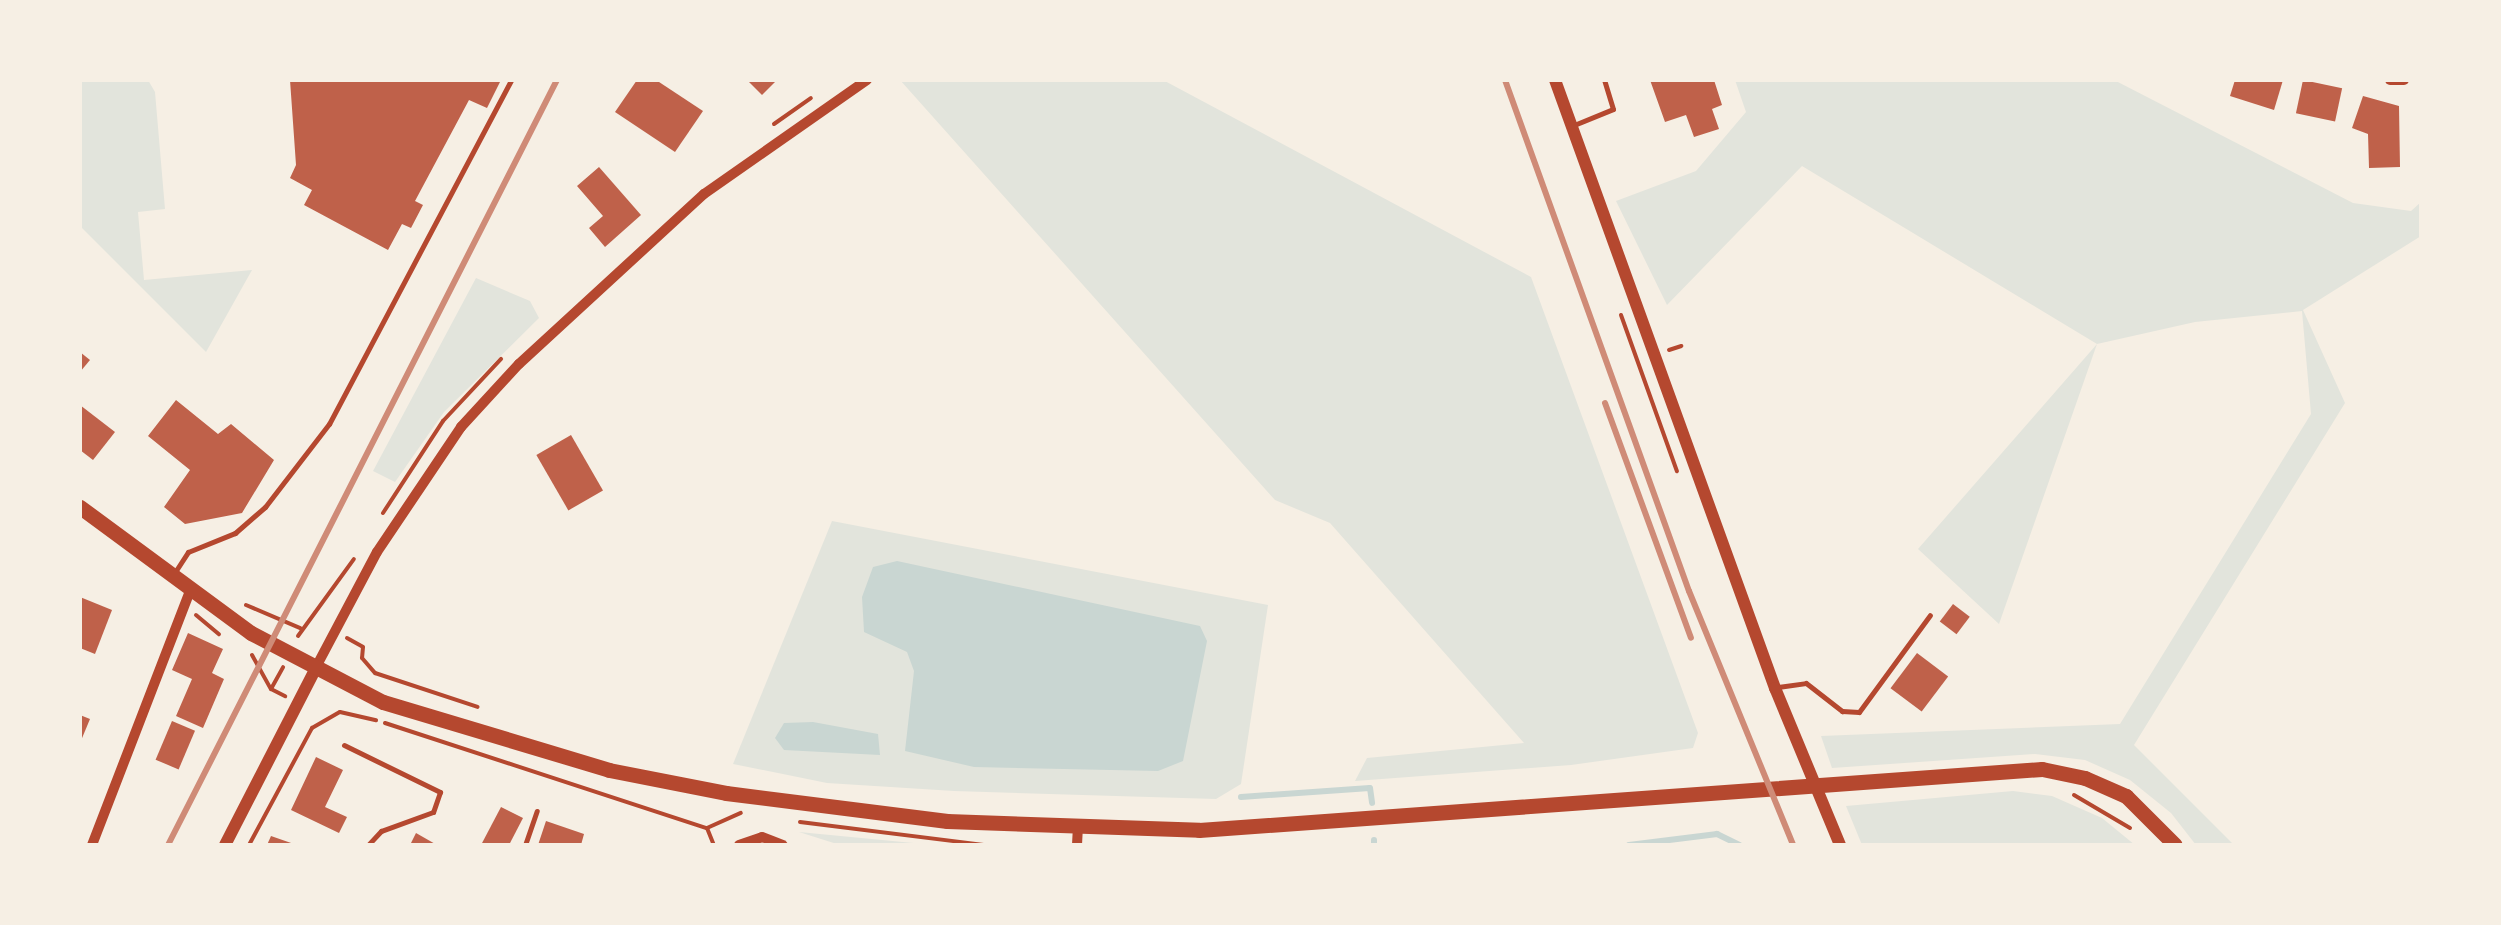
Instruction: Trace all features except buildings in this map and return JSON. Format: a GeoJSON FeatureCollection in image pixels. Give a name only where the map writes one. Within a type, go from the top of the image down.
{"type":"FeatureCollection","features":[{"type":"Feature","properties":{"kind":"main road"},"geometry":{"type":"LineString","coordinates":[[80,508],[189,593],[314,670],[404,710],[680,785],[832,810],[1078,828],[1199,830],[2042,770],[2085,778],[2126,796],[2175,845]]}},
{"type":"Feature","properties":{"kind":"street"},"geometry":{"type":"LineString","coordinates":[[225,845],[378,552],[462,427],[518,364],[704,194],[867,80]]}},
{"type":"Feature","properties":{"kind":"street"},"geometry":{"type":"LineString","coordinates":[[1555,80],[1776,688],[1840,845]]}},
{"type":"Feature","properties":{"kind":"street"},"geometry":{"type":"LineString","coordinates":[[2390,80],[2404,80]]}},
{"type":"Feature","properties":{"kind":"street"},"geometry":{"type":"LineString","coordinates":[[92,845],[189,593]]}},
{"type":"Feature","properties":{"kind":"street"},"geometry":{"type":"LineString","coordinates":[[1077,845],[1078,828]]}},
{"type":"Feature","properties":{"kind":"street"},"geometry":{"type":"LineString","coordinates":[[739,845],[762,838],[783,845]]}},
{"type":"Feature","properties":{"kind":"lane"},"geometry":{"type":"LineString","coordinates":[[170,578],[188,552],[235,533],[265,507],[329,424],[511,80]]}},
{"type":"Feature","properties":{"kind":"lane"},"geometry":{"type":"LineString","coordinates":[[1571,126],[1614,109],[1604,80]]}},
{"type":"Feature","properties":{"kind":"lane"},"geometry":{"type":"LineString","coordinates":[[1776,688],[1806,683],[1842,711],[1858,712],[1930,615]]}},
{"type":"Feature","properties":{"kind":"lane"},"geometry":{"type":"LineString","coordinates":[[344,745],[440,792],[433,812],[381,831],[368,845]]}},
{"type":"Feature","properties":{"kind":"lane"},"geometry":{"type":"LineString","coordinates":[[525,845],[537,811]]}},
{"type":"Feature","properties":{"kind":"path"},"geometry":{"type":"LineString","coordinates":[[302,628],[336,586]]}},
{"type":"Feature","properties":{"kind":"path"},"geometry":{"type":"LineString","coordinates":[[363,648],[362,658],[374,673],[478,707]]}},
{"type":"Feature","properties":{"kind":"path"},"geometry":{"type":"LineString","coordinates":[[249,845],[312,728],[340,712],[707,828],[759,813]]}},
{"type":"Feature","properties":{"kind":"path"},"geometry":{"type":"LineString","coordinates":[[2072,794],[2145,840]]}},
{"type":"Feature","properties":{"kind":"path"},"geometry":{"type":"LineString","coordinates":[[791,820],[984,845]]}},
{"type":"Feature","properties":{"kind":"path"},"geometry":{"type":"LineString","coordinates":[[707,828],[714,845]]}},
{"type":"Feature","properties":{"kind":"shaded area"},"geometry":{"type":"Polygon","coordinates":[[[80,80],[148,80],[155,92],[165,209],[138,212],[144,280],[252,270],[206,352],[80,226],[80,80]]]}},
{"type":"Feature","properties":{"kind":"shaded area"},"geometry":{"type":"Polygon","coordinates":[[[900,80],[1163,80],[1531,277],[1698,733],[1693,748],[1571,765],[1355,781],[1367,758],[1524,743],[1330,523],[1275,500],[900,80]]]}},
{"type":"Feature","properties":{"kind":"shaded area"},"geometry":{"type":"Polygon","coordinates":[[[1735,80],[2114,80],[2353,203],[2411,211],[2421,202],[2421,236],[2303,310],[2345,403],[2134,745],[2234,845],[2196,845],[2171,813],[2130,780],[2085,760],[2035,754],[1832,768],[1821,736],[2120,724],[2311,414],[2302,311],[2195,322],[2097,344],[1802,166],[1667,305],[1616,201],[1696,171],[1746,112],[1735,80]]]}},
{"type":"Feature","properties":{"kind":"shaded area"},"geometry":{"type":"Polygon","coordinates":[[[476,278],[530,301],[539,318],[444,412],[395,482],[373,471],[476,278]]]}},
{"type":"Feature","properties":{"kind":"shaded area"},"geometry":{"type":"Polygon","coordinates":[[[2097,344],[1999,624],[1918,549],[2097,344]]]}},
{"type":"Feature","properties":{"kind":"shaded area"},"geometry":{"type":"Polygon","coordinates":[[[832,521],[1268,605],[1241,784],[1216,799],[954,791],[827,783],[733,764],[832,521]]]}},
{"type":"Feature","properties":{"kind":"shaded area"},"geometry":{"type":"Polygon","coordinates":[[[897,561],[1200,626],[1207,641],[1183,761],[1158,771],[974,767],[905,751],[914,671],[907,652],[864,632],[862,597],[873,567],[897,561]]]}},
{"type":"Feature","properties":{"kind":"shaded area"},"geometry":{"type":"Polygon","coordinates":[[[813,722],[878,734],[880,755],[784,750],[775,738],[784,723],[813,722]]]}},
{"type":"Feature","properties":{"kind":"shaded area"},"geometry":{"type":"Polygon","coordinates":[[[2013,791],[2052,796],[2102,818],[2135,845],[1862,845],[1846,806],[2013,791]]]}},
{"type":"Feature","properties":{"kind":"shaded area"},"geometry":{"type":"Polygon","coordinates":[[[799,832],[934,845],[840,845],[799,832]]]}},
{"type":"Feature","properties":{"kind":"waterway"},"geometry":{"type":"LineString","coordinates":[[1241,797],[1370,788],[1372,803]]}},
{"type":"Feature","properties":{"kind":"waterway"},"geometry":{"type":"LineString","coordinates":[[1629,845],[1717,834],[1740,845]]}},
{"type":"Feature","properties":{"kind":"waterway"},"geometry":{"type":"LineString","coordinates":[[1374,840],[1374,845]]}},
{"type":"Feature","properties":{"kind":"railway"},"geometry":{"type":"LineString","coordinates":[[168,845],[557,80]]}},
{"type":"Feature","properties":{"kind":"railway"},"geometry":{"type":"LineString","coordinates":[[1505,80],[1689,591],[1793,845]]}},
{"type":"Feature","properties":{"kind":"railway"},"geometry":{"type":"LineString","coordinates":[[1605,403],[1691,638]]}}]}
